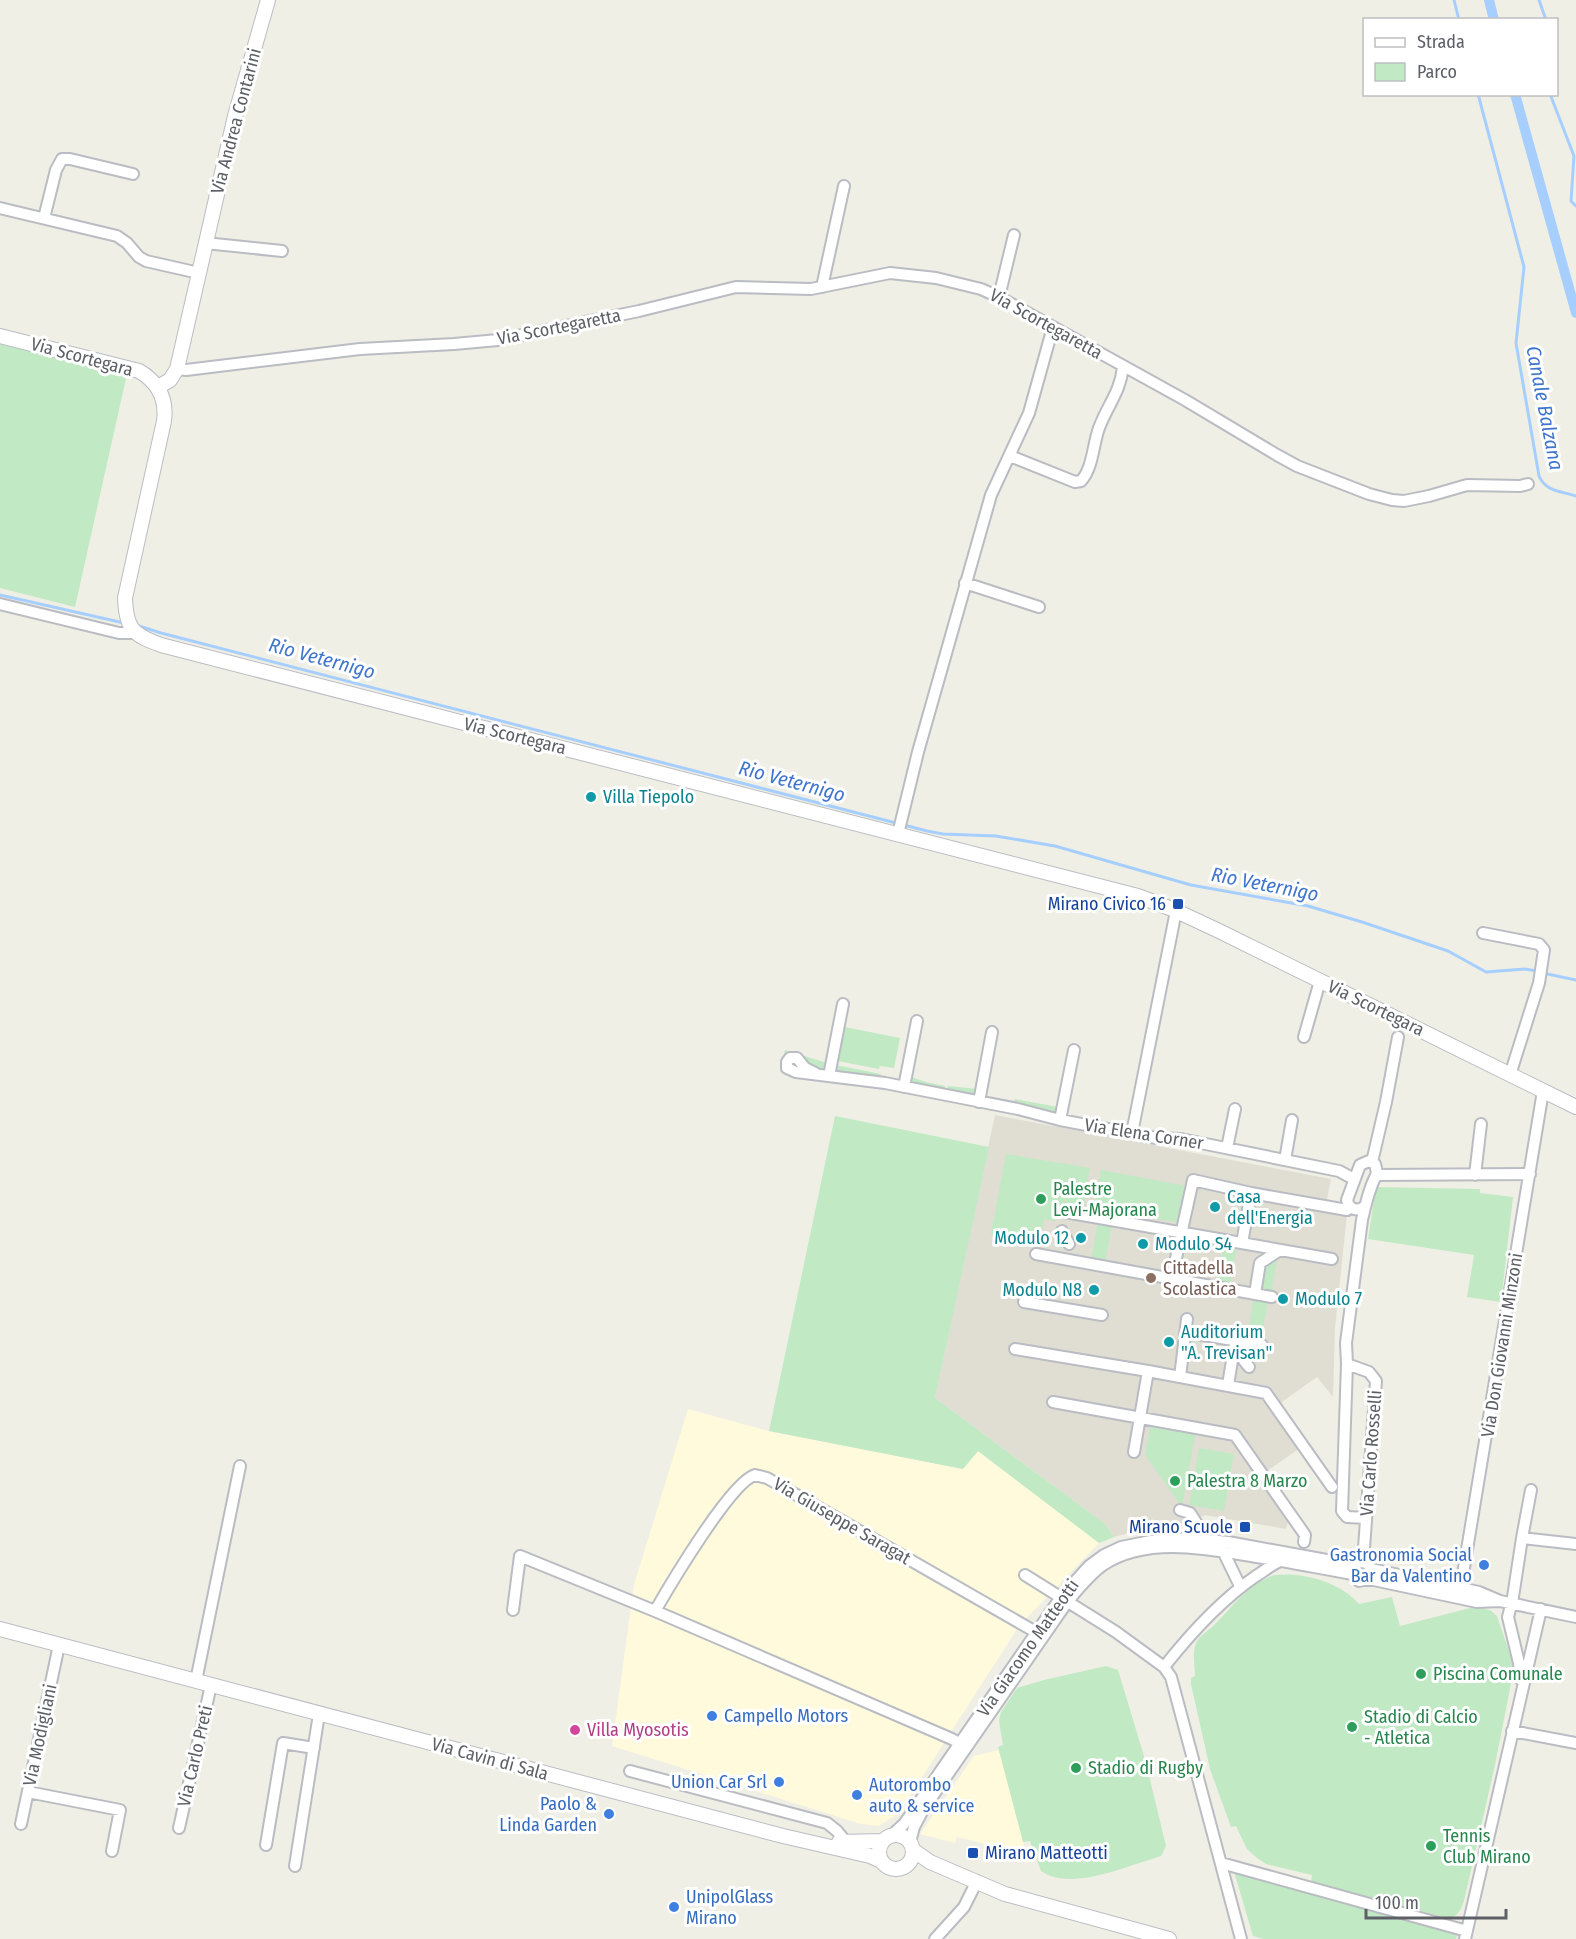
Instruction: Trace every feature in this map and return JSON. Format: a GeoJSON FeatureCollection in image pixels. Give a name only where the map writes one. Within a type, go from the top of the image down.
{"type":"FeatureCollection","features":[{"type":"Feature","properties":{"kind":"street","name":"Via Andrea Contarini"},"geometry":{"type":"LineString","coordinates":[[177,369],[235,116],[268,0]]}},
{"type":"Feature","properties":{"kind":"street"},"geometry":{"type":"LineString","coordinates":[[44,218],[56,170],[62,159],[133,174]]}},
{"type":"Feature","properties":{"kind":"street"},"geometry":{"type":"LineString","coordinates":[[822,287],[844,186]]}},
{"type":"Feature","properties":{"kind":"street"},"geometry":{"type":"LineString","coordinates":[[0,208],[117,236],[146,261],[198,273]]}},
{"type":"Feature","properties":{"kind":"street"},"geometry":{"type":"LineString","coordinates":[[999,297],[1014,235]]}},
{"type":"Feature","properties":{"kind":"street"},"geometry":{"type":"LineString","coordinates":[[205,243],[282,251]]}},
{"type":"Feature","properties":{"kind":"street","name":"Via Scortegaretta"},"geometry":{"type":"LineString","coordinates":[[177,369],[186,370],[360,349],[498,340],[639,311],[736,287],[811,289],[890,273],[936,278],[981,289],[999,297],[1185,400],[1297,466],[1382,498],[1404,501],[1467,485],[1520,486],[1528,484]]}},
{"type":"Feature","properties":{"kind":"street"},"geometry":{"type":"LineString","coordinates":[[898,834],[915,764],[991,495],[1029,413],[1053,327]]}},
{"type":"Feature","properties":{"kind":"street","name":"Via Scortegara"},"geometry":{"type":"LineString","coordinates":[[0,336],[139,371],[158,387]]}},
{"type":"Feature","properties":{"kind":"street"},"geometry":{"type":"LineString","coordinates":[[1010,456],[1075,482],[1081,481],[1086,472],[1101,421],[1122,382],[1123,367]]}},
{"type":"Feature","properties":{"kind":"street"},"geometry":{"type":"LineString","coordinates":[[130,626],[127,590],[165,414],[164,400],[158,387],[170,380],[177,369]]}},
{"type":"Feature","properties":{"kind":"street"},"geometry":{"type":"LineString","coordinates":[[965,583],[1039,607]]}},
{"type":"Feature","properties":{"kind":"street","name":"Via Scortegara"},"geometry":{"type":"LineString","coordinates":[[0,604],[119,633],[130,626],[140,637],[161,645],[1126,893],[1176,911],[1576,1107]]}},
{"type":"Feature","properties":{"kind":"street"},"geometry":{"type":"LineString","coordinates":[[1132,1133],[1176,911]]}},
{"type":"Feature","properties":{"kind":"street"},"geometry":{"type":"LineString","coordinates":[[1484,933],[1539,944],[1544,950],[1540,979],[1510,1074]]}},
{"type":"Feature","properties":{"kind":"street"},"geometry":{"type":"LineString","coordinates":[[1304,1037],[1320,981]]}},
{"type":"Feature","properties":{"kind":"street"},"geometry":{"type":"LineString","coordinates":[[829,1076],[843,1004]]}},
{"type":"Feature","properties":{"kind":"street"},"geometry":{"type":"LineString","coordinates":[[904,1087],[917,1021]]}},
{"type":"Feature","properties":{"kind":"street"},"geometry":{"type":"LineString","coordinates":[[979,1102],[992,1032]]}},
{"type":"Feature","properties":{"kind":"street"},"geometry":{"type":"LineString","coordinates":[[1372,1162],[1398,1037]]}},
{"type":"Feature","properties":{"kind":"street","name":"Via Elena Corner"},"geometry":{"type":"LineString","coordinates":[[1060,1120],[1074,1050]]}},
{"type":"Feature","properties":{"kind":"street","name":"Via Elena Corner"},"geometry":{"type":"LineString","coordinates":[[815,1073],[848,1080],[874,1081],[1018,1109],[1060,1120],[1156,1138],[1181,1139],[1356,1174]]}},
{"type":"Feature","properties":{"kind":"street","name":"Via Don Giovanni Minzoni"},"geometry":{"type":"LineString","coordinates":[[1460,1593],[1543,1091]]}},
{"type":"Feature","properties":{"kind":"street","name":"Via Elena Corner"},"geometry":{"type":"LineString","coordinates":[[1227,1148],[1235,1109]]}},
{"type":"Feature","properties":{"kind":"street"},"geometry":{"type":"LineString","coordinates":[[1285,1160],[1292,1120]]}},
{"type":"Feature","properties":{"kind":"street"},"geometry":{"type":"LineString","coordinates":[[1475,1175],[1480,1124]]}},
{"type":"Feature","properties":{"kind":"street"},"geometry":{"type":"LineString","coordinates":[[1362,1220],[1351,1207],[1347,1196],[1362,1163],[1372,1162]]}},
{"type":"Feature","properties":{"kind":"street"},"geometry":{"type":"LineString","coordinates":[[1366,1518],[1347,1517],[1342,1511],[1346,1343],[1362,1220],[1371,1183],[1376,1175],[1376,1167],[1372,1162]]}},
{"type":"Feature","properties":{"kind":"street"},"geometry":{"type":"LineString","coordinates":[[1376,1175],[1530,1174]]}},
{"type":"Feature","properties":{"kind":"street"},"geometry":{"type":"LineString","coordinates":[[1172,1279],[1180,1232],[1193,1180],[1347,1210],[1351,1207],[1360,1209],[1365,1206]]}},
{"type":"Feature","properties":{"kind":"street"},"geometry":{"type":"LineString","coordinates":[[1242,1243],[1251,1193]]}},
{"type":"Feature","properties":{"kind":"street"},"geometry":{"type":"LineString","coordinates":[[1065,1212],[1332,1259]]}},
{"type":"Feature","properties":{"kind":"street"},"geometry":{"type":"LineString","coordinates":[[1062,1231],[1069,1244]]}},
{"type":"Feature","properties":{"kind":"street"},"geometry":{"type":"LineString","coordinates":[[1255,1294],[1260,1263],[1280,1250]]}},
{"type":"Feature","properties":{"kind":"street"},"geometry":{"type":"LineString","coordinates":[[1036,1254],[1272,1297]]}},
{"type":"Feature","properties":{"kind":"street"},"geometry":{"type":"LineString","coordinates":[[1024,1302],[1102,1315]]}},
{"type":"Feature","properties":{"kind":"street"},"geometry":{"type":"LineString","coordinates":[[1180,1377],[1187,1319]]}},
{"type":"Feature","properties":{"kind":"street"},"geometry":{"type":"LineString","coordinates":[[1186,1332],[1262,1345]]}},
{"type":"Feature","properties":{"kind":"street"},"geometry":{"type":"LineString","coordinates":[[1015,1348],[1266,1393],[1332,1487]]}},
{"type":"Feature","properties":{"kind":"street"},"geometry":{"type":"LineString","coordinates":[[1228,1385],[1234,1348],[1249,1367]]}},
{"type":"Feature","properties":{"kind":"street","name":"Via Carlo Rosselli"},"geometry":{"type":"LineString","coordinates":[[1347,1364],[1369,1372],[1376,1381],[1362,1570]]}},
{"type":"Feature","properties":{"kind":"street"},"geometry":{"type":"LineString","coordinates":[[1134,1452],[1148,1371]]}},
{"type":"Feature","properties":{"kind":"street"},"geometry":{"type":"LineString","coordinates":[[1053,1402],[1235,1435],[1305,1534],[1304,1542]]}},
{"type":"Feature","properties":{"kind":"street"},"geometry":{"type":"LineString","coordinates":[[196,1681],[240,1466]]}},
{"type":"Feature","properties":{"kind":"street","name":"Via Giuseppe Saragat"},"geometry":{"type":"LineString","coordinates":[[655,1611],[675,1576],[723,1507],[745,1480],[755,1475],[772,1481],[1040,1634]]}},
{"type":"Feature","properties":{"kind":"street"},"geometry":{"type":"LineString","coordinates":[[1522,1686],[1506,1602],[1531,1491]]}},
{"type":"Feature","properties":{"kind":"street"},"geometry":{"type":"LineString","coordinates":[[1180,1510],[1190,1513],[1197,1524]]}},
{"type":"Feature","properties":{"kind":"street","name":"Via Giacomo Matteotti"},"geometry":{"type":"LineString","coordinates":[[887,1838],[904,1824],[963,1745],[1089,1566],[1121,1546],[1188,1538],[1227,1542],[1460,1593],[1479,1592],[1506,1602],[1576,1617]]}},
{"type":"Feature","properties":{"kind":"street"},"geometry":{"type":"LineString","coordinates":[[1522,1538],[1576,1544]]}},
{"type":"Feature","properties":{"kind":"street","name":"Via Giacomo Matteotti"},"geometry":{"type":"LineString","coordinates":[[1064,1599],[1104,1565],[1129,1553],[1175,1548],[1223,1551],[1281,1561],[1362,1570]]}},
{"type":"Feature","properties":{"kind":"street"},"geometry":{"type":"LineString","coordinates":[[1223,1551],[1240,1586]]}},
{"type":"Feature","properties":{"kind":"street"},"geometry":{"type":"LineString","coordinates":[[513,1610],[520,1556],[655,1611],[963,1745]]}},
{"type":"Feature","properties":{"kind":"street"},"geometry":{"type":"LineString","coordinates":[[1164,1667],[1180,1646],[1240,1586],[1281,1561]]}},
{"type":"Feature","properties":{"kind":"street"},"geometry":{"type":"LineString","coordinates":[[1025,1575],[1116,1632],[1164,1667],[1171,1677],[1241,1939]]}},
{"type":"Feature","properties":{"kind":"street"},"geometry":{"type":"LineString","coordinates":[[1221,1863],[1466,1935],[1541,1609]]}},
{"type":"Feature","properties":{"kind":"street","name":"Via Cavin di Sala"},"geometry":{"type":"LineString","coordinates":[[0,1629],[783,1836],[870,1856],[881,1862]]}},
{"type":"Feature","properties":{"kind":"street","name":"Via Modigliani"},"geometry":{"type":"LineString","coordinates":[[21,1824],[59,1645]]}},
{"type":"Feature","properties":{"kind":"street","name":"Via Carlo Preti"},"geometry":{"type":"LineString","coordinates":[[179,1828],[211,1685]]}},
{"type":"Feature","properties":{"kind":"street"},"geometry":{"type":"LineString","coordinates":[[295,1866],[319,1714]]}},
{"type":"Feature","properties":{"kind":"street"},"geometry":{"type":"LineString","coordinates":[[1512,1731],[1576,1743]]}},
{"type":"Feature","properties":{"kind":"street"},"geometry":{"type":"LineString","coordinates":[[266,1845],[283,1743],[314,1748]]}},
{"type":"Feature","properties":{"kind":"street","name":"Via Giacomo Matteotti"},"geometry":{"type":"LineString","coordinates":[[912,1846],[914,1827],[920,1815],[963,1745]]}},
{"type":"Feature","properties":{"kind":"street"},"geometry":{"type":"LineString","coordinates":[[630,1772],[823,1822],[834,1828],[846,1842]]}},
{"type":"Feature","properties":{"kind":"street"},"geometry":{"type":"LineString","coordinates":[[28,1792],[120,1810],[112,1851]]}},
{"type":"Feature","properties":{"kind":"street","name":"Via Cavin di Sala"},"geometry":{"type":"LineString","coordinates":[[783,1836],[846,1842],[887,1838]]}},
{"type":"Feature","properties":{"kind":"street"},"geometry":{"type":"LineString","coordinates":[[976,1884],[930,1862],[902,1836],[887,1838],[879,1851],[881,1862],[895,1869],[917,1868],[1169,1939]]}},
{"type":"Feature","properties":{"kind":"street"},"geometry":{"type":"LineString","coordinates":[[906,1867],[912,1859],[912,1846]]}},
{"type":"Feature","properties":{"kind":"street"},"geometry":{"type":"LineString","coordinates":[[935,1939],[964,1907],[976,1884]]}},
{"type":"Feature","properties":{"kind":"shaded area","name":"Cittadella Scolastica"},"geometry":{"type":"Polygon","coordinates":[[[995,1115],[1331,1179],[1325,1209],[1347,1214],[1335,1328],[1333,1397],[1317,1377],[1272,1409],[1300,1448],[1260,1476],[1289,1518],[1286,1529],[1205,1515],[1176,1529],[1140,1530],[1114,1537],[1104,1523],[935,1398],[995,1115]]]}},
{"type":"Feature","properties":{"kind":"shaded area"},"geometry":{"type":"Polygon","coordinates":[[[688,1409],[769,1431],[963,1469],[978,1451],[1099,1543],[1019,1626],[899,1813],[879,1826],[861,1824],[612,1746],[634,1585],[688,1409]]]}},
{"type":"Feature","properties":{"kind":"shaded area"},"geometry":{"type":"Polygon","coordinates":[[[999,1750],[1028,1863],[989,1853],[990,1845],[957,1837],[955,1843],[920,1834],[974,1756],[999,1750]]]}},
{"type":"Feature","properties":{"kind":"green space"},"geometry":{"type":"Polygon","coordinates":[[[0,344],[127,374],[75,607],[0,588],[0,344]]]}},
{"type":"Feature","properties":{"kind":"green space"},"geometry":{"type":"Polygon","coordinates":[[[845,1027],[900,1038],[894,1068],[880,1066],[879,1069],[838,1061],[845,1027]]]}},
{"type":"Feature","properties":{"kind":"green space"},"geometry":{"type":"Polygon","coordinates":[[[785,1050],[827,1063],[826,1068],[810,1067],[785,1057],[802,1077],[780,1072],[785,1050]]]}},
{"type":"Feature","properties":{"kind":"green space"},"geometry":{"type":"Polygon","coordinates":[[[836,1065],[881,1074],[880,1077],[837,1072],[836,1065]]]}},
{"type":"Feature","properties":{"kind":"green space"},"geometry":{"type":"Polygon","coordinates":[[[911,1077],[945,1086],[944,1089],[912,1083],[911,1077]]]}},
{"type":"Feature","properties":{"kind":"green space"},"geometry":{"type":"Polygon","coordinates":[[[948,1086],[977,1089],[976,1093],[969,1094],[947,1090],[948,1086]]]}},
{"type":"Feature","properties":{"kind":"green space"},"geometry":{"type":"Polygon","coordinates":[[[1015,1099],[1058,1107],[1057,1112],[1053,1114],[1014,1102],[1015,1099]]]}},
{"type":"Feature","properties":{"kind":"green space"},"geometry":{"type":"Polygon","coordinates":[[[835,1116],[989,1147],[935,1398],[1104,1523],[1114,1537],[1099,1543],[978,1451],[963,1469],[769,1431],[835,1116]]]}},
{"type":"Feature","properties":{"kind":"green space","name":"Palestre Levi-Majorana"},"geometry":{"type":"Polygon","coordinates":[[[1006,1154],[1090,1168],[1082,1213],[1058,1209],[1055,1221],[1044,1219],[1040,1243],[991,1234],[1006,1154]]]}},
{"type":"Feature","properties":{"kind":"green space"},"geometry":{"type":"Polygon","coordinates":[[[1101,1170],[1187,1186],[1181,1223],[1094,1208],[1101,1170]]]}},
{"type":"Feature","properties":{"kind":"green space"},"geometry":{"type":"Polygon","coordinates":[[[1376,1187],[1480,1189],[1480,1193],[1513,1197],[1501,1302],[1467,1297],[1474,1255],[1368,1239],[1376,1187]]]}},
{"type":"Feature","properties":{"kind":"green space"},"geometry":{"type":"Polygon","coordinates":[[[1098,1221],[1112,1223],[1105,1264],[1091,1261],[1098,1221]]]}},
{"type":"Feature","properties":{"kind":"green space"},"geometry":{"type":"Polygon","coordinates":[[[1224,1242],[1237,1245],[1230,1286],[1216,1284],[1224,1242]]]}},
{"type":"Feature","properties":{"kind":"green space"},"geometry":{"type":"Polygon","coordinates":[[[1278,1254],[1271,1295],[1257,1293],[1262,1264],[1278,1254]]]}},
{"type":"Feature","properties":{"kind":"green space"},"geometry":{"type":"Polygon","coordinates":[[[1254,1297],[1268,1300],[1261,1341],[1247,1338],[1254,1297]]]}},
{"type":"Feature","properties":{"kind":"green space","name":"Palestra 8 Marzo"},"geometry":{"type":"Polygon","coordinates":[[[1151,1423],[1196,1431],[1182,1507],[1145,1455],[1151,1423]]]}},
{"type":"Feature","properties":{"kind":"green space"},"geometry":{"type":"Polygon","coordinates":[[[1199,1448],[1234,1454],[1224,1511],[1189,1505],[1199,1448]]]}},
{"type":"Feature","properties":{"kind":"green space","name":"Stadio di Calcio - Atletica"},"geometry":{"type":"Polygon","coordinates":[[[1275,1575],[1298,1575],[1321,1580],[1342,1590],[1359,1604],[1392,1597],[1400,1626],[1474,1607],[1490,1610],[1497,1616],[1514,1666],[1495,1765],[1464,1901],[1455,1916],[1444,1917],[1311,1882],[1312,1875],[1266,1864],[1257,1858],[1247,1849],[1236,1826],[1231,1827],[1210,1769],[1191,1684],[1191,1678],[1195,1676],[1195,1647],[1200,1638],[1241,1597],[1257,1584],[1275,1575]]]}},
{"type":"Feature","properties":{"kind":"green space","name":"Stadio di Rugby"},"geometry":{"type":"Polygon","coordinates":[[[1106,1666],[1118,1670],[1146,1763],[1166,1846],[1161,1856],[1111,1872],[1081,1878],[1053,1877],[1041,1871],[1030,1841],[1023,1842],[998,1747],[1003,1745],[999,1721],[1001,1712],[1017,1688],[1106,1666]]]}},
{"type":"Feature","properties":{"kind":"green space"},"geometry":{"type":"Polygon","coordinates":[[[1233,1868],[1459,1928],[1456,1939],[1264,1939],[1253,1936],[1233,1868]]]}},
{"type":"Feature","properties":{"kind":"waterway","name":"Canale Balzana"},"geometry":{"type":"LineString","coordinates":[[1454,0],[1458,18]]}},
{"type":"Feature","properties":{"kind":"waterway"},"geometry":{"type":"LineString","coordinates":[[1489,0],[1494,18]]}},
{"type":"Feature","properties":{"kind":"waterway"},"geometry":{"type":"LineString","coordinates":[[1539,0],[1545,18]]}},
{"type":"Feature","properties":{"kind":"waterway","name":"Canale Balzana"},"geometry":{"type":"LineString","coordinates":[[1479,96],[1524,267],[1516,343],[1539,476],[1550,488],[1576,496]]}},
{"type":"Feature","properties":{"kind":"waterway"},"geometry":{"type":"LineString","coordinates":[[1516,96],[1576,313]]}},
{"type":"Feature","properties":{"kind":"waterway"},"geometry":{"type":"LineString","coordinates":[[1551,96],[1574,156],[1571,201],[1576,206]]}},
{"type":"Feature","properties":{"kind":"waterway","name":"Rio Veternigo"},"geometry":{"type":"LineString","coordinates":[[0,595],[124,623]]}},
{"type":"Feature","properties":{"kind":"waterway","name":"Rio Veternigo"},"geometry":{"type":"LineString","coordinates":[[136,625],[927,831],[943,834],[996,836],[1055,846],[1191,885],[1308,906],[1448,951],[1486,972],[1525,969],[1537,971]]}},
{"type":"Feature","properties":{"kind":"waterway","name":"Rio Veternigo"},"geometry":{"type":"LineString","coordinates":[[1543,973],[1576,980]]}},
{"type":"Feature","properties":{"kind":"place","name":"Villa Tiepolo"},"geometry":{"type":"Point","coordinates":[591,797]}},
{"type":"Feature","properties":{"kind":"place","name":"Mirano Civico 16"},"geometry":{"type":"Point","coordinates":[1178,904]}},
{"type":"Feature","properties":{"kind":"place","name":"Palestre Levi-Majorana"},"geometry":{"type":"Point","coordinates":[1041,1199]}},
{"type":"Feature","properties":{"kind":"place","name":"Casa dell'Energia"},"geometry":{"type":"Point","coordinates":[1215,1207]}},
{"type":"Feature","properties":{"kind":"place","name":"Modulo 12"},"geometry":{"type":"Point","coordinates":[1081,1238]}},
{"type":"Feature","properties":{"kind":"place","name":"Modulo S4"},"geometry":{"type":"Point","coordinates":[1143,1244]}},
{"type":"Feature","properties":{"kind":"place","name":"Cittadella Scolastica"},"geometry":{"type":"Point","coordinates":[1151,1278]}},
{"type":"Feature","properties":{"kind":"place","name":"Modulo N8"},"geometry":{"type":"Point","coordinates":[1094,1290]}},
{"type":"Feature","properties":{"kind":"place","name":"Modulo 7"},"geometry":{"type":"Point","coordinates":[1283,1299]}},
{"type":"Feature","properties":{"kind":"place","name":"Auditorium \"A. Trevisan\""},"geometry":{"type":"Point","coordinates":[1169,1342]}},
{"type":"Feature","properties":{"kind":"place","name":"Palestra 8 Marzo"},"geometry":{"type":"Point","coordinates":[1175,1481]}},
{"type":"Feature","properties":{"kind":"place","name":"Mirano Scuole"},"geometry":{"type":"Point","coordinates":[1245,1527]}},
{"type":"Feature","properties":{"kind":"place","name":"Gastronomia Social Bar da Valentino"},"geometry":{"type":"Point","coordinates":[1484,1565]}},
{"type":"Feature","properties":{"kind":"place","name":"Piscina Comunale"},"geometry":{"type":"Point","coordinates":[1421,1674]}},
{"type":"Feature","properties":{"kind":"place","name":"Campello Motors"},"geometry":{"type":"Point","coordinates":[712,1716]}},
{"type":"Feature","properties":{"kind":"place","name":"Stadio di Calcio - Atletica"},"geometry":{"type":"Point","coordinates":[1352,1727]}},
{"type":"Feature","properties":{"kind":"place","name":"Villa Myosotis"},"geometry":{"type":"Point","coordinates":[575,1730]}},
{"type":"Feature","properties":{"kind":"place","name":"Stadio di Rugby"},"geometry":{"type":"Point","coordinates":[1076,1768]}},
{"type":"Feature","properties":{"kind":"place","name":"Union Car Srl"},"geometry":{"type":"Point","coordinates":[779,1782]}},
{"type":"Feature","properties":{"kind":"place","name":"Autorombo auto & service"},"geometry":{"type":"Point","coordinates":[857,1795]}},
{"type":"Feature","properties":{"kind":"place","name":"Paolo & Linda Garden"},"geometry":{"type":"Point","coordinates":[609,1814]}},
{"type":"Feature","properties":{"kind":"place","name":"Tennis Club Mirano"},"geometry":{"type":"Point","coordinates":[1431,1846]}},
{"type":"Feature","properties":{"kind":"place","name":"Mirano Matteotti"},"geometry":{"type":"Point","coordinates":[973,1853]}},
{"type":"Feature","properties":{"kind":"place","name":"UnipolGlass Mirano"},"geometry":{"type":"Point","coordinates":[674,1907]}}]}
